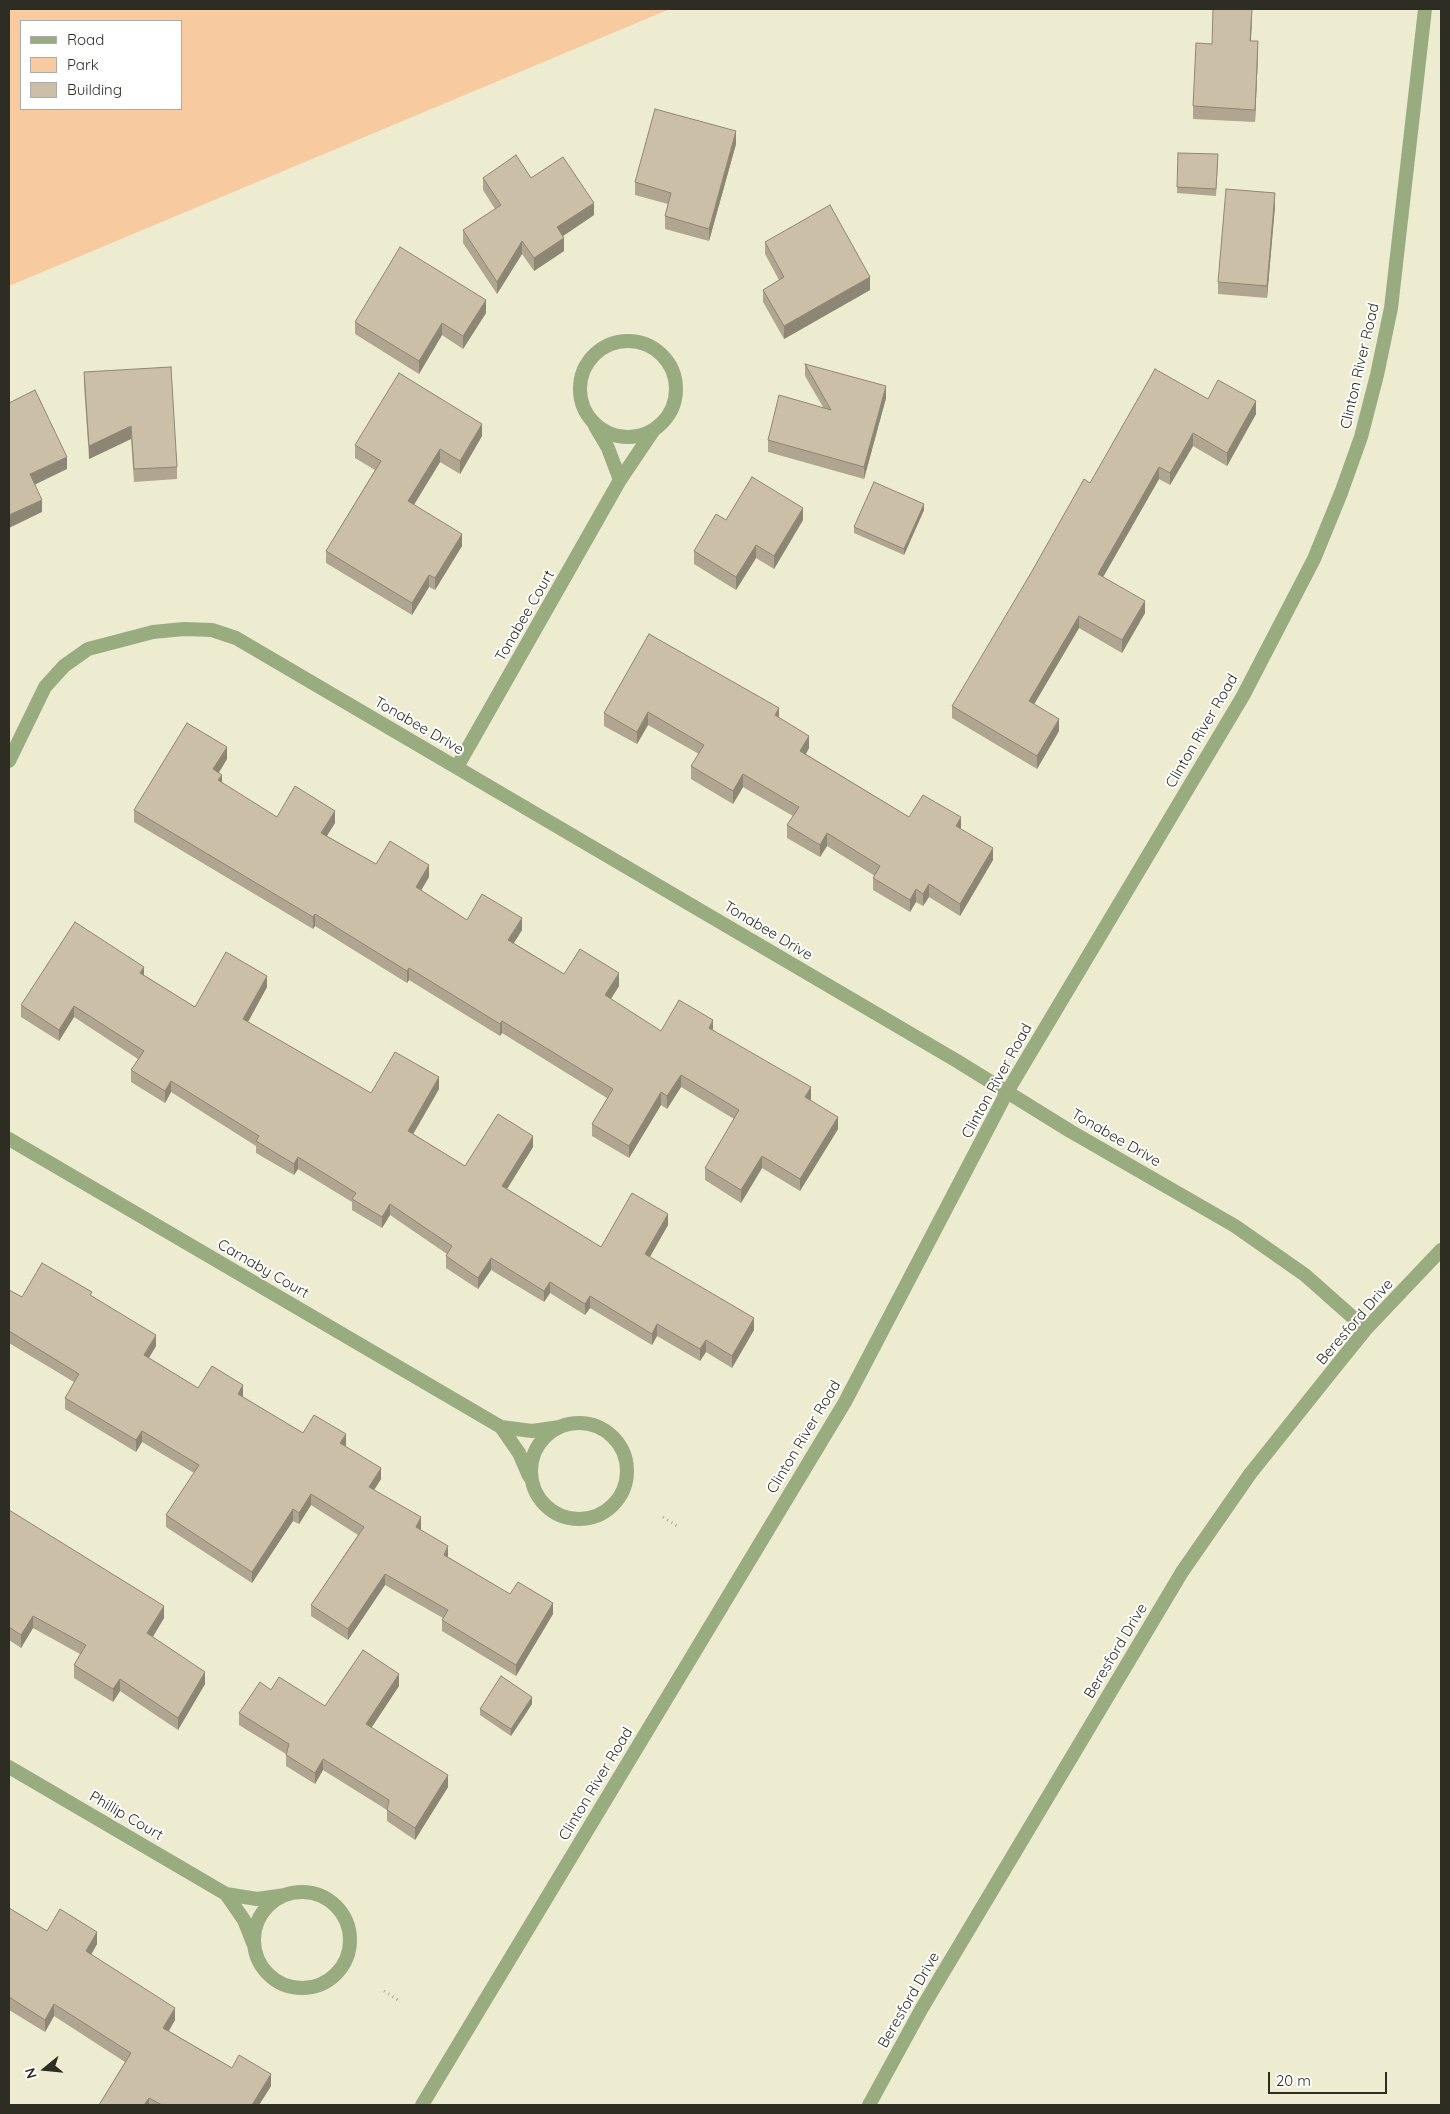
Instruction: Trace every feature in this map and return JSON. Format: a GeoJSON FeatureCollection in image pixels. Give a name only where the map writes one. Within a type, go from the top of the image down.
{"type":"FeatureCollection","features":[{"type":"Feature","properties":{"kind":"street","name":"Clinton River Road"},"geometry":{"type":"LineString","coordinates":[[422,2105],[845,1402],[1007,1092],[1243,696],[1314,559],[1341,493],[1368,410],[1391,308],[1425,9]]}},
{"type":"Feature","properties":{"kind":"street","name":"Tonabee Court"},"geometry":{"type":"LineString","coordinates":[[457,767],[620,480],[653,431],[665,420],[673,406],[676,390],[674,375],[666,361],[655,350],[642,343],[626,341],[611,344],[597,352],[587,364],[581,378],[580,394],[584,410],[594,423],[608,448],[620,480]]}},
{"type":"Feature","properties":{"kind":"street"},"geometry":{"type":"LineString","coordinates":[[594,423],[607,432],[622,437],[638,437],[653,431]]}},
{"type":"Feature","properties":{"kind":"street","name":"Tonabee Drive"},"geometry":{"type":"LineString","coordinates":[[9,761],[45,686],[64,666],[88,649],[153,632],[184,629],[212,630],[236,638],[1007,1092],[1070,1131],[1235,1226],[1305,1275],[1366,1329]]}},
{"type":"Feature","properties":{"kind":"street","name":"Carnaby Court"},"geometry":{"type":"LineString","coordinates":[[9,1139],[500,1427],[532,1431],[576,1423],[592,1425],[606,1432],[618,1443],[625,1457],[624,1488],[616,1502],[605,1512],[591,1518],[575,1519],[560,1516],[546,1507],[536,1494],[519,1453],[500,1427]]}},
{"type":"Feature","properties":{"kind":"street","name":"Beresford Drive"},"geometry":{"type":"LineString","coordinates":[[869,2105],[922,2008],[1182,1572],[1250,1474],[1366,1329],[1441,1250]]}},
{"type":"Feature","properties":{"kind":"street"},"geometry":{"type":"LineString","coordinates":[[531,1479],[531,1463],[537,1448],[547,1436],[560,1427]]}},
{"type":"Feature","properties":{"kind":"street","name":"Phillip Court"},"geometry":{"type":"LineString","coordinates":[[9,1767],[226,1894],[257,1899],[301,1892],[317,1894],[332,1902],[342,1913],[349,1927],[350,1942],[347,1958],[340,1971],[328,1982],[313,1987],[298,1988],[283,1984],[270,1975],[260,1962],[244,1920],[226,1894]]}},
{"type":"Feature","properties":{"kind":"street"},"geometry":{"type":"LineString","coordinates":[[255,1946],[255,1930],[261,1915],[272,1903],[285,1895]]}},
{"type":"Feature","properties":{"kind":"path"},"geometry":{"type":"LineString","coordinates":[[663,1518],[677,1526]]}},
{"type":"Feature","properties":{"kind":"path"},"geometry":{"type":"LineString","coordinates":[[384,1991],[398,2000]]}},
{"type":"Feature","properties":{"kind":"green space"},"geometry":{"type":"Polygon","coordinates":[[[9,9],[670,9],[9,286],[9,9]]]}},
{"type":"Feature","properties":{"kind":"building"},"geometry":{"type":"Polygon","coordinates":[[[1213,9],[1252,9],[1250,41],[1258,41],[1255,110],[1193,106],[1196,43],[1212,44],[1213,9]]]}},
{"type":"Feature","properties":{"kind":"building"},"geometry":{"type":"Polygon","coordinates":[[[655,109],[736,131],[709,229],[665,216],[671,193],[635,182],[655,109]]]}},
{"type":"Feature","properties":{"kind":"building"},"geometry":{"type":"Polygon","coordinates":[[[1178,153],[1218,154],[1216,189],[1177,187],[1178,153]]]}},
{"type":"Feature","properties":{"kind":"building"},"geometry":{"type":"Polygon","coordinates":[[[516,155],[531,178],[563,157],[594,203],[557,227],[564,238],[534,258],[522,241],[497,282],[463,230],[501,205],[483,178],[516,155]]]}},
{"type":"Feature","properties":{"kind":"building"},"geometry":{"type":"Polygon","coordinates":[[[1226,189],[1275,193],[1267,286],[1218,282],[1226,189]]]}},
{"type":"Feature","properties":{"kind":"building"},"geometry":{"type":"Polygon","coordinates":[[[830,205],[870,277],[784,326],[763,290],[784,277],[765,242],[830,205]]]}},
{"type":"Feature","properties":{"kind":"building"},"geometry":{"type":"Polygon","coordinates":[[[400,247],[486,300],[463,336],[442,323],[419,361],[355,322],[400,247]]]}},
{"type":"Feature","properties":{"kind":"building"},"geometry":{"type":"Polygon","coordinates":[[[805,364],[886,386],[864,467],[768,440],[779,395],[831,410],[805,364]]]}},
{"type":"Feature","properties":{"kind":"building"},"geometry":{"type":"Polygon","coordinates":[[[171,367],[177,467],[134,469],[131,426],[89,446],[84,372],[171,367]]]}},
{"type":"Feature","properties":{"kind":"building"},"geometry":{"type":"Polygon","coordinates":[[[1155,369],[1208,399],[1218,380],[1256,401],[1227,453],[1193,433],[1170,473],[1159,467],[1098,574],[1145,601],[1122,640],[1079,616],[1029,701],[1059,719],[1037,756],[952,706],[1084,479],[1090,483],[1155,369]]]}},
{"type":"Feature","properties":{"kind":"building"},"geometry":{"type":"Polygon","coordinates":[[[399,373],[482,424],[460,461],[440,449],[408,501],[462,534],[435,578],[429,575],[412,603],[326,551],[381,461],[355,445],[399,373]]]}},
{"type":"Feature","properties":{"kind":"building"},"geometry":{"type":"Polygon","coordinates":[[[35,390],[67,457],[30,474],[42,500],[9,515],[9,403],[35,390]]]}},
{"type":"Feature","properties":{"kind":"building"},"geometry":{"type":"Polygon","coordinates":[[[752,477],[803,508],[774,556],[756,545],[736,577],[694,551],[716,514],[726,520],[752,477]]]}},
{"type":"Feature","properties":{"kind":"building"},"geometry":{"type":"Polygon","coordinates":[[[874,482],[924,504],[904,549],[854,527],[874,482]]]}},
{"type":"Feature","properties":{"kind":"building"},"geometry":{"type":"Polygon","coordinates":[[[649,634],[779,708],[775,715],[809,736],[800,751],[909,817],[923,795],[961,817],[956,826],[993,848],[960,904],[929,884],[923,894],[916,889],[910,900],[873,878],[880,866],[827,833],[820,845],[787,825],[799,807],[743,774],[733,791],[691,766],[704,745],[648,712],[637,732],[604,713],[649,634]]]}},
{"type":"Feature","properties":{"kind":"building"},"geometry":{"type":"Polygon","coordinates":[[[187,723],[227,747],[213,769],[222,775],[218,780],[277,817],[295,786],[335,811],[321,833],[376,864],[390,841],[429,865],[416,887],[467,920],[482,894],[522,918],[508,940],[564,974],[580,949],[619,973],[605,995],[661,1031],[679,1000],[713,1020],[709,1028],[811,1087],[805,1097],[838,1117],[800,1179],[762,1156],[741,1190],[705,1168],[739,1110],[681,1075],[667,1096],[661,1092],[629,1146],[592,1124],[613,1089],[502,1021],[500,1024],[409,968],[407,971],[315,914],[313,917],[134,810],[187,723]]]}},
{"type":"Feature","properties":{"kind":"building"},"geometry":{"type":"Polygon","coordinates":[[[75,922],[144,967],[140,973],[195,1007],[226,952],[267,976],[243,1019],[371,1093],[395,1052],[439,1077],[408,1131],[465,1166],[498,1114],[533,1136],[502,1186],[601,1247],[632,1193],[668,1214],[645,1254],[754,1318],[732,1356],[706,1340],[700,1349],[657,1324],[652,1334],[590,1296],[585,1304],[550,1282],[544,1291],[491,1258],[478,1278],[446,1256],[452,1246],[390,1204],[382,1217],[352,1199],[356,1193],[298,1157],[294,1164],[256,1141],[259,1136],[171,1081],[165,1091],[131,1070],[144,1051],[74,1006],[59,1030],[21,1005],[75,922]]]}},
{"type":"Feature","properties":{"kind":"building"},"geometry":{"type":"Polygon","coordinates":[[[42,1263],[92,1292],[90,1295],[156,1335],[144,1355],[198,1388],[212,1366],[243,1385],[238,1394],[303,1433],[314,1415],[346,1434],[340,1443],[381,1468],[369,1487],[421,1517],[416,1527],[448,1546],[444,1555],[510,1594],[518,1582],[553,1603],[516,1665],[442,1620],[448,1610],[385,1574],[348,1629],[311,1605],[364,1527],[311,1494],[299,1513],[293,1509],[252,1572],[166,1515],[199,1465],[142,1431],[136,1440],[65,1398],[79,1374],[9,1331],[9,1290],[22,1297],[42,1263]]]}},
{"type":"Feature","properties":{"kind":"building"},"geometry":{"type":"Polygon","coordinates":[[[9,1510],[164,1606],[147,1633],[205,1672],[178,1718],[120,1679],[113,1689],[74,1665],[86,1645],[33,1616],[21,1635],[9,1627],[9,1510]]]}},
{"type":"Feature","properties":{"kind":"building"},"geometry":{"type":"Polygon","coordinates":[[[363,1650],[399,1674],[366,1724],[448,1775],[415,1828],[387,1810],[389,1800],[323,1759],[315,1773],[286,1755],[289,1744],[239,1713],[260,1682],[271,1690],[279,1677],[325,1706],[363,1650]]]}},
{"type":"Feature","properties":{"kind":"building"},"geometry":{"type":"Polygon","coordinates":[[[501,1676],[532,1697],[511,1729],[480,1709],[501,1676]]]}},
{"type":"Feature","properties":{"kind":"building"},"geometry":{"type":"Polygon","coordinates":[[[9,1908],[47,1931],[60,1909],[97,1932],[86,1951],[175,2008],[163,2028],[232,2068],[239,2055],[271,2074],[252,2105],[162,2105],[149,2098],[144,2105],[99,2105],[131,2053],[54,2004],[45,2020],[9,1997],[9,1908]]]}}]}
